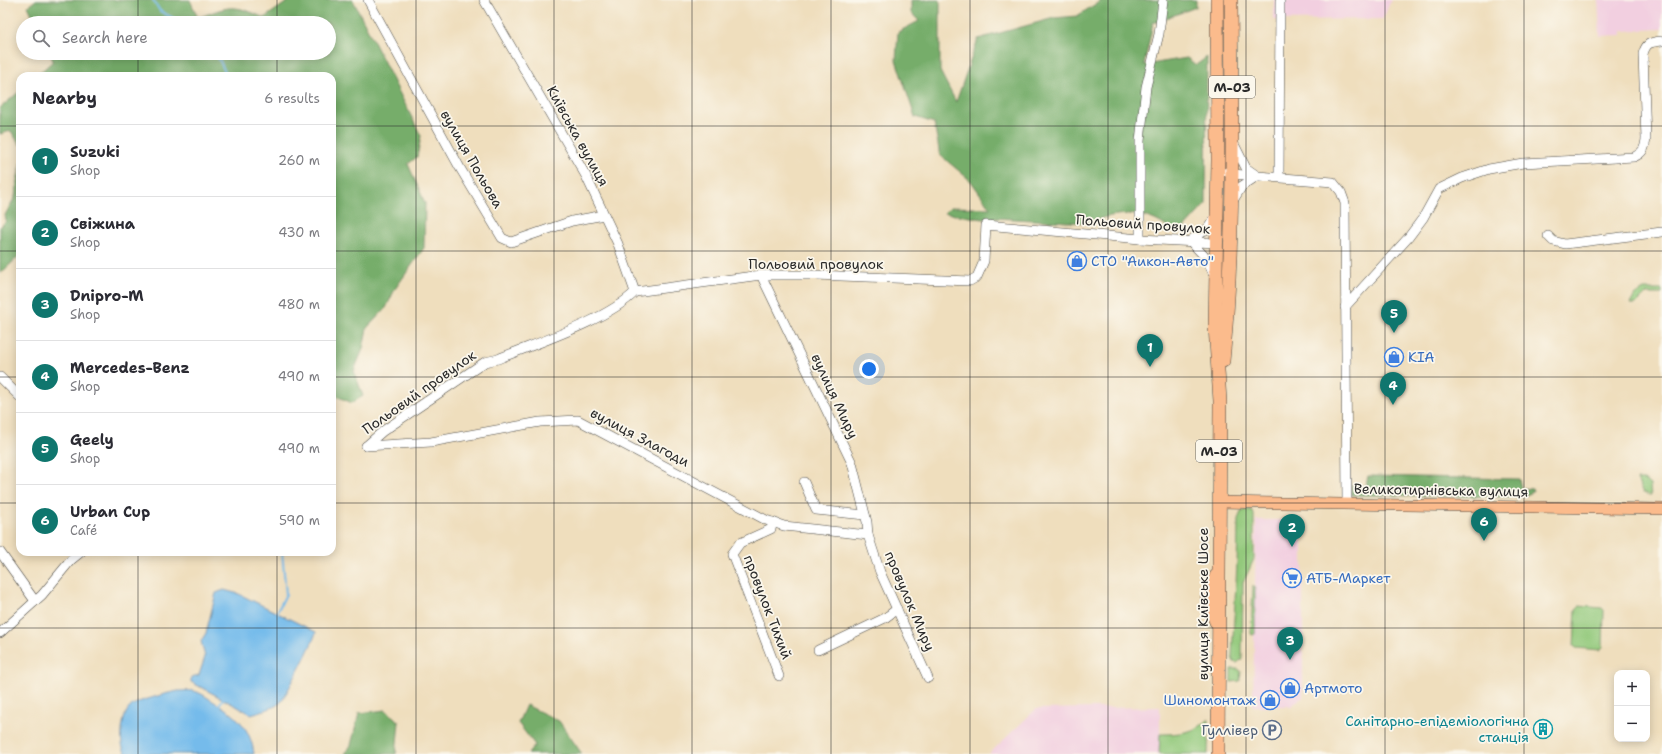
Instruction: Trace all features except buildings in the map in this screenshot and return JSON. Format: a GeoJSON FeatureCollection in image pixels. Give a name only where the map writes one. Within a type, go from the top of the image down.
{"type":"FeatureCollection","features":[{"type":"Feature","properties":{"kind":"highway","name":"М-03"},"geometry":{"type":"LineString","coordinates":[[1217,0],[1218,160],[1215,326],[1220,400],[1219,502]]}},
{"type":"Feature","properties":{"kind":"highway","name":"М-03"},"geometry":{"type":"LineString","coordinates":[[1220,400],[1227,326],[1232,203],[1231,0]]}},
{"type":"Feature","properties":{"kind":"highway","name":"вулиця Київське Шосе"},"geometry":{"type":"LineString","coordinates":[[1218,754],[1218,635],[1215,618],[1207,599],[1216,576],[1219,562],[1219,502]]}},
{"type":"Feature","properties":{"kind":"main road","name":"Великотирнівська вулиця"},"geometry":{"type":"LineString","coordinates":[[1219,502],[1662,509]]}},
{"type":"Feature","properties":{"kind":"street","name":"вулиця Польова"},"geometry":{"type":"LineString","coordinates":[[368,0],[460,168],[502,238],[511,242],[572,221],[604,215]]}},
{"type":"Feature","properties":{"kind":"street","name":"Київська вулиця"},"geometry":{"type":"LineString","coordinates":[[484,0],[586,176],[618,244],[632,295]]}},
{"type":"Feature","properties":{"kind":"street"},"geometry":{"type":"LineString","coordinates":[[1140,240],[1140,141],[1146,87],[1159,34],[1162,0]]}},
{"type":"Feature","properties":{"kind":"street"},"geometry":{"type":"LineString","coordinates":[[1279,177],[1280,0]]}},
{"type":"Feature","properties":{"kind":"street"},"geometry":{"type":"LineString","coordinates":[[1345,307],[1408,238],[1423,218],[1439,189],[1462,178],[1489,169],[1523,163],[1634,157],[1640,154],[1645,148],[1646,139],[1643,54],[1649,42],[1662,41]]}},
{"type":"Feature","properties":{"kind":"street"},"geometry":{"type":"LineString","coordinates":[[1232,137],[1240,160],[1246,168],[1257,176]]}},
{"type":"Feature","properties":{"kind":"street"},"geometry":{"type":"LineString","coordinates":[[1218,160],[1224,170],[1232,174],[1333,182],[1341,192],[1344,203],[1347,504]]}},
{"type":"Feature","properties":{"kind":"street"},"geometry":{"type":"LineString","coordinates":[[1217,189],[1223,181],[1232,174]]}},
{"type":"Feature","properties":{"kind":"street"},"geometry":{"type":"LineString","coordinates":[[1232,203],[1242,186],[1257,176]]}},
{"type":"Feature","properties":{"kind":"street"},"geometry":{"type":"LineString","coordinates":[[1216,279],[1207,259],[1190,241],[1208,228],[1217,215]]}},
{"type":"Feature","properties":{"kind":"street"},"geometry":{"type":"LineString","coordinates":[[1228,274],[1222,252],[1216,243],[1224,235],[1231,223]]}},
{"type":"Feature","properties":{"kind":"street","name":"Польовий провулок"},"geometry":{"type":"LineString","coordinates":[[366,446],[383,431],[485,362],[498,359],[573,328],[632,295],[761,275],[815,275],[970,281],[977,277],[984,261],[986,225],[1140,240],[1216,243]]}},
{"type":"Feature","properties":{"kind":"street"},"geometry":{"type":"LineString","coordinates":[[1548,236],[1553,241],[1565,244],[1662,232]]}},
{"type":"Feature","properties":{"kind":"street","name":"вулиця Миру"},"geometry":{"type":"LineString","coordinates":[[761,275],[852,463],[865,514],[868,535]]}},
{"type":"Feature","properties":{"kind":"street"},"geometry":{"type":"LineString","coordinates":[[0,377],[16,393]]}},
{"type":"Feature","properties":{"kind":"street","name":"вулиця Злагоди"},"geometry":{"type":"LineString","coordinates":[[366,446],[431,442],[540,422],[578,420],[773,522],[784,526],[868,535]]}},
{"type":"Feature","properties":{"kind":"street"},"geometry":{"type":"LineString","coordinates":[[804,482],[816,510],[865,514]]}},
{"type":"Feature","properties":{"kind":"street","name":"провулок Тихий"},"geometry":{"type":"LineString","coordinates":[[773,522],[771,529],[740,543],[732,554],[778,676]]}},
{"type":"Feature","properties":{"kind":"street","name":"провулок Миру"},"geometry":{"type":"LineString","coordinates":[[868,535],[880,572],[928,678]]}},
{"type":"Feature","properties":{"kind":"street"},"geometry":{"type":"LineString","coordinates":[[0,552],[36,601]]}},
{"type":"Feature","properties":{"kind":"street"},"geometry":{"type":"LineString","coordinates":[[0,633],[36,601],[77,556]]}},
{"type":"Feature","properties":{"kind":"street"},"geometry":{"type":"LineString","coordinates":[[818,650],[885,618],[897,609]]}},
{"type":"Feature","properties":{"kind":"shaded area"},"geometry":{"type":"Polygon","coordinates":[[[1274,0],[1391,0],[1383,19],[1274,20],[1274,0]]]}},
{"type":"Feature","properties":{"kind":"shaded area"},"geometry":{"type":"Polygon","coordinates":[[[1598,0],[1662,0],[1662,29],[1622,31],[1622,35],[1600,36],[1598,0]]]}},
{"type":"Feature","properties":{"kind":"shaded area"},"geometry":{"type":"Polygon","coordinates":[[[1256,520],[1303,520],[1303,697],[1291,706],[1253,706],[1256,520]]]}},
{"type":"Feature","properties":{"kind":"shaded area"},"geometry":{"type":"Polygon","coordinates":[[[1160,707],[1160,754],[989,754],[1036,709],[1160,707]]]}},
{"type":"Feature","properties":{"kind":"green space"},"geometry":{"type":"Polygon","coordinates":[[[36,0],[190,0],[197,16],[33,16],[28,6],[36,0]]]}},
{"type":"Feature","properties":{"kind":"green space"},"geometry":{"type":"Polygon","coordinates":[[[290,0],[353,0],[421,136],[417,157],[408,164],[425,203],[424,248],[395,289],[386,308],[367,328],[363,349],[354,371],[363,396],[352,403],[336,396],[336,72],[41,72],[53,61],[336,60],[336,16],[267,16],[290,0]]]}},
{"type":"Feature","properties":{"kind":"green space"},"geometry":{"type":"Polygon","coordinates":[[[911,0],[940,0],[940,71],[956,102],[978,39],[1054,18],[1077,16],[1102,0],[1196,0],[1196,7],[1153,23],[1144,65],[1187,58],[1196,65],[1207,57],[1206,204],[1183,229],[1170,230],[1162,223],[1131,214],[1109,216],[1089,223],[995,218],[990,220],[944,213],[950,207],[990,208],[971,181],[940,155],[934,123],[915,117],[896,60],[898,32],[919,21],[911,13],[911,0]]]}},
{"type":"Feature","properties":{"kind":"green space"},"geometry":{"type":"Polygon","coordinates":[[[231,8],[237,8],[260,16],[203,16],[231,8]]]}},
{"type":"Feature","properties":{"kind":"green space"},"geometry":{"type":"Polygon","coordinates":[[[16,94],[16,139],[11,131],[0,134],[0,108],[16,94]]]}},
{"type":"Feature","properties":{"kind":"green space"},"geometry":{"type":"Polygon","coordinates":[[[16,190],[16,259],[0,274],[0,227],[6,221],[5,215],[15,197],[16,190]]]}},
{"type":"Feature","properties":{"kind":"green space"},"geometry":{"type":"Polygon","coordinates":[[[1644,290],[1662,290],[1662,294],[1646,294],[1636,304],[1630,304],[1635,295],[1644,290]]]}},
{"type":"Feature","properties":{"kind":"green space"},"geometry":{"type":"Polygon","coordinates":[[[1368,476],[1519,479],[1521,488],[1532,489],[1533,492],[1515,497],[1351,495],[1351,485],[1366,486],[1368,476]]]}},
{"type":"Feature","properties":{"kind":"green space"},"geometry":{"type":"Polygon","coordinates":[[[1637,480],[1644,480],[1650,485],[1651,496],[1642,491],[1637,480]]]}},
{"type":"Feature","properties":{"kind":"green space"},"geometry":{"type":"Polygon","coordinates":[[[1251,510],[1254,513],[1254,559],[1243,583],[1242,659],[1237,663],[1234,662],[1232,658],[1237,571],[1238,519],[1241,512],[1251,510]]]}},
{"type":"Feature","properties":{"kind":"green space"},"geometry":{"type":"Polygon","coordinates":[[[1253,586],[1255,588],[1255,634],[1252,635],[1251,634],[1253,586]]]}},
{"type":"Feature","properties":{"kind":"green space"},"geometry":{"type":"Polygon","coordinates":[[[1579,606],[1602,608],[1604,610],[1603,647],[1600,650],[1576,648],[1574,646],[1576,609],[1579,606]]]}},
{"type":"Feature","properties":{"kind":"green space"},"geometry":{"type":"Polygon","coordinates":[[[1231,669],[1238,669],[1241,671],[1240,681],[1231,682],[1231,669]]]}},
{"type":"Feature","properties":{"kind":"green space"},"geometry":{"type":"Polygon","coordinates":[[[526,705],[559,721],[582,754],[528,754],[535,745],[518,723],[526,705]]]}},
{"type":"Feature","properties":{"kind":"green space"},"geometry":{"type":"Polygon","coordinates":[[[386,710],[399,722],[396,754],[345,754],[351,745],[359,713],[386,710]]]}},
{"type":"Feature","properties":{"kind":"green space"},"geometry":{"type":"Polygon","coordinates":[[[1209,719],[1208,754],[1159,754],[1160,734],[1186,732],[1204,724],[1209,719]]]}},
{"type":"Feature","properties":{"kind":"water"},"geometry":{"type":"Polygon","coordinates":[[[224,590],[239,594],[316,632],[306,656],[280,703],[251,714],[191,682],[191,677],[199,675],[205,657],[201,641],[206,633],[216,593],[224,590]]]}},
{"type":"Feature","properties":{"kind":"water"},"geometry":{"type":"Polygon","coordinates":[[[178,691],[197,692],[224,708],[242,724],[246,730],[250,737],[254,754],[126,754],[122,745],[122,733],[123,722],[127,711],[138,702],[178,691]]]}},
{"type":"Feature","properties":{"kind":"waterway"},"geometry":{"type":"LineString","coordinates":[[153,0],[160,11],[169,16]]}},
{"type":"Feature","properties":{"kind":"waterway"},"geometry":{"type":"LineString","coordinates":[[219,60],[225,72]]}},
{"type":"Feature","properties":{"kind":"waterway"},"geometry":{"type":"LineString","coordinates":[[276,614],[286,594],[282,556]]}},
{"type":"Feature","properties":{"kind":"waterway"},"geometry":{"type":"LineString","coordinates":[[219,705],[224,697]]}},
{"type":"Feature","properties":{"kind":"place","name":"СТО \"Аикон-Авто\""},"geometry":{"type":"Point","coordinates":[1077,261]}},
{"type":"Feature","properties":{"kind":"place","name":"Geely"},"geometry":{"type":"Point","coordinates":[1394,333]}},
{"type":"Feature","properties":{"kind":"place","name":"KIA"},"geometry":{"type":"Point","coordinates":[1394,357]}},
{"type":"Feature","properties":{"kind":"place","name":"Suzuki"},"geometry":{"type":"Point","coordinates":[1150,367]}},
{"type":"Feature","properties":{"kind":"place","name":"Mercedes-Benz"},"geometry":{"type":"Point","coordinates":[1393,405]}},
{"type":"Feature","properties":{"kind":"place","name":"Urban Cup"},"geometry":{"type":"Point","coordinates":[1484,541]}},
{"type":"Feature","properties":{"kind":"place","name":"Свіжина"},"geometry":{"type":"Point","coordinates":[1292,547]}},
{"type":"Feature","properties":{"kind":"place","name":"АТБ-Маркет"},"geometry":{"type":"Point","coordinates":[1292,578]}},
{"type":"Feature","properties":{"kind":"place","name":"Dnipro-M"},"geometry":{"type":"Point","coordinates":[1290,660]}},
{"type":"Feature","properties":{"kind":"place","name":"Артмото"},"geometry":{"type":"Point","coordinates":[1290,688]}},
{"type":"Feature","properties":{"kind":"place","name":"Шиномонтаж"},"geometry":{"type":"Point","coordinates":[1270,700]}},
{"type":"Feature","properties":{"kind":"place","name":"Санітарно-епідеміологічна станція"},"geometry":{"type":"Point","coordinates":[1543,729]}},
{"type":"Feature","properties":{"kind":"place","name":"Гуллівер"},"geometry":{"type":"Point","coordinates":[1272,730]}}]}
